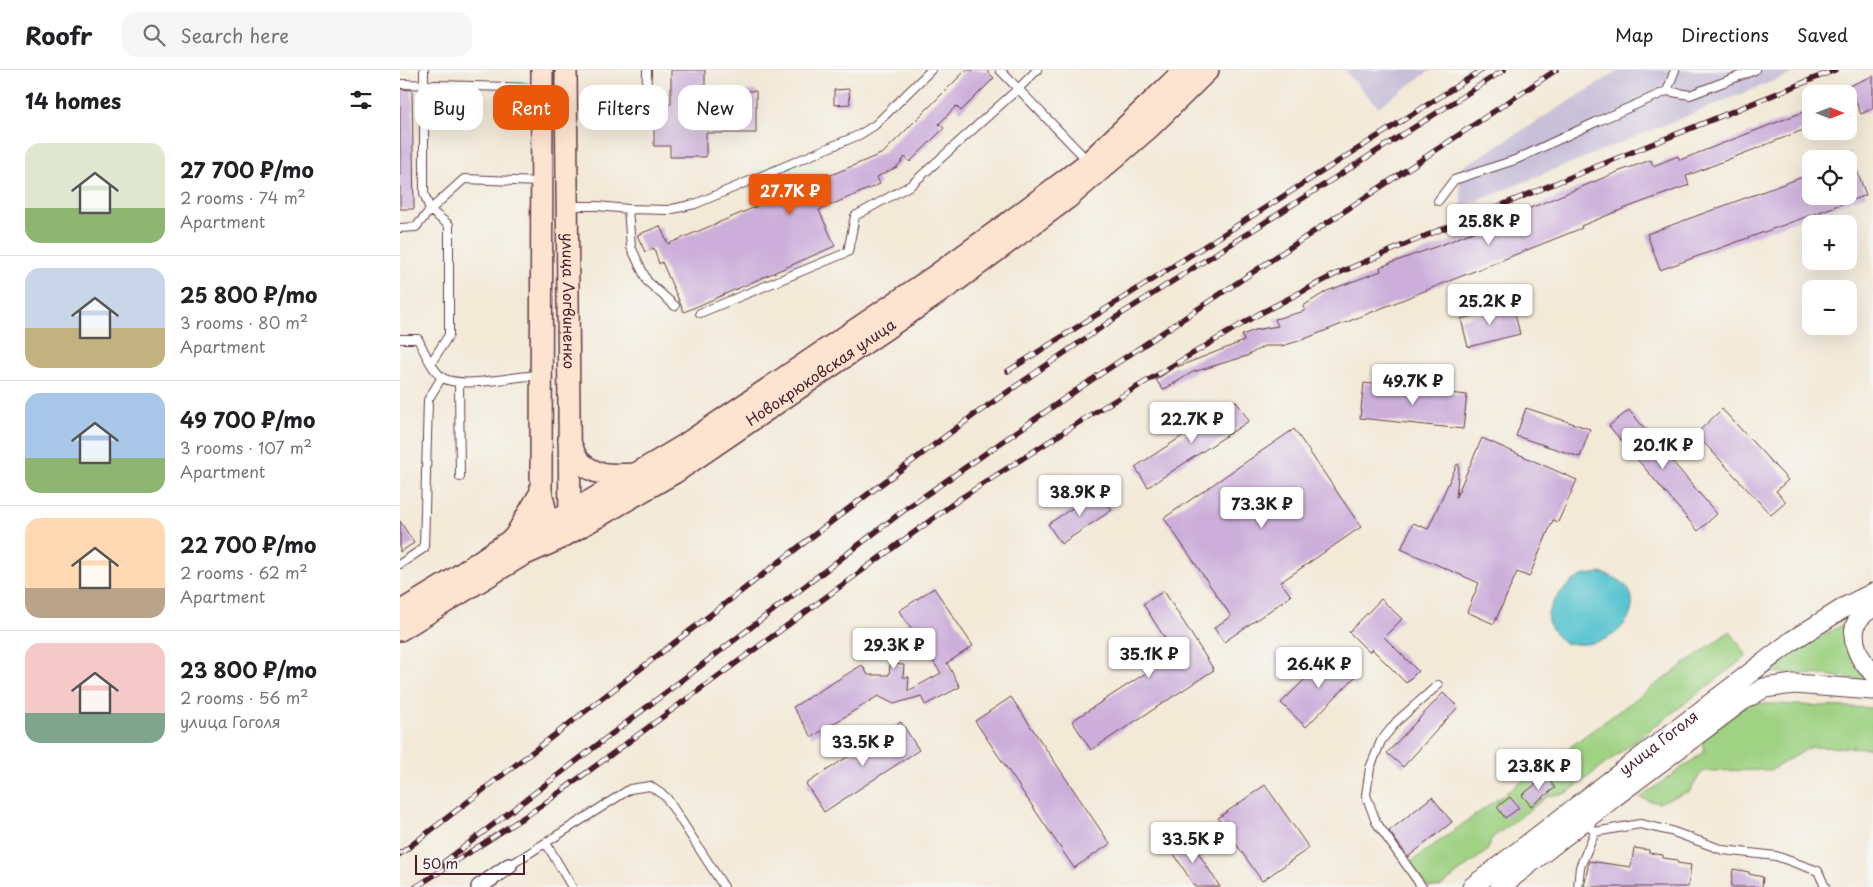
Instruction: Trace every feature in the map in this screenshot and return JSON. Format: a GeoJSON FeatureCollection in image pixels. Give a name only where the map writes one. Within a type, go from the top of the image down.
{"type":"FeatureCollection","features":[{"type":"Feature","properties":{"kind":"main road","name":"улица Логвиненко"},"geometry":{"type":"LineString","coordinates":[[561,528],[569,440],[566,70]]}},
{"type":"Feature","properties":{"kind":"main road","name":"Новокрюковская улица"},"geometry":{"type":"LineString","coordinates":[[561,528],[674,473],[956,281],[1030,227],[1093,167],[1185,70]]}},
{"type":"Feature","properties":{"kind":"main road","name":"Новокрюковская улица"},"geometry":{"type":"LineString","coordinates":[[400,630],[521,556],[636,474],[683,446],[1093,167],[1150,127],[1208,70]]}},
{"type":"Feature","properties":{"kind":"main road","name":"улица Логвиненко"},"geometry":{"type":"LineString","coordinates":[[542,79],[541,492],[561,528]]}},
{"type":"Feature","properties":{"kind":"main road"},"geometry":{"type":"LineString","coordinates":[[542,206],[567,206]]}},
{"type":"Feature","properties":{"kind":"main road"},"geometry":{"type":"LineString","coordinates":[[569,440],[578,459],[590,469],[608,476],[636,474]]}},
{"type":"Feature","properties":{"kind":"main road"},"geometry":{"type":"LineString","coordinates":[[514,538],[541,492]]}},
{"type":"Feature","properties":{"kind":"main road"},"geometry":{"type":"LineString","coordinates":[[400,612],[451,581],[514,538],[561,528]]}},
{"type":"Feature","properties":{"kind":"street","name":"улица Гоголя"},"geometry":{"type":"LineString","coordinates":[[1479,885],[1584,820],[1728,690],[1793,640],[1847,606],[1873,593]]}},
{"type":"Feature","properties":{"kind":"street"},"geometry":{"type":"LineString","coordinates":[[1873,607],[1861,615],[1856,624],[1855,636],[1856,649],[1860,657],[1873,672]]}},
{"type":"Feature","properties":{"kind":"street"},"geometry":{"type":"LineString","coordinates":[[1500,887],[1584,820],[1742,701],[1764,688],[1794,684],[1873,690]]}},
{"type":"Feature","properties":{"kind":"street"},"geometry":{"type":"LineString","coordinates":[[479,887],[509,866]]}},
{"type":"Feature","properties":{"kind":"lane"},"geometry":{"type":"LineString","coordinates":[[424,70],[424,193],[430,210],[449,225],[449,335],[431,362]]}},
{"type":"Feature","properties":{"kind":"lane"},"geometry":{"type":"LineString","coordinates":[[647,70],[647,85]]}},
{"type":"Feature","properties":{"kind":"lane"},"geometry":{"type":"LineString","coordinates":[[567,206],[668,210],[695,204],[859,135],[875,125],[931,70]]}},
{"type":"Feature","properties":{"kind":"lane"},"geometry":{"type":"LineString","coordinates":[[1000,70],[1093,167]]}},
{"type":"Feature","properties":{"kind":"lane"},"geometry":{"type":"LineString","coordinates":[[700,313],[848,252],[855,216],[911,185],[1037,70]]}},
{"type":"Feature","properties":{"kind":"lane"},"geometry":{"type":"LineString","coordinates":[[1667,91],[1675,70]]}},
{"type":"Feature","properties":{"kind":"lane"},"geometry":{"type":"LineString","coordinates":[[1438,201],[1454,180],[1515,160],[1667,91],[1690,95],[1755,70]]}},
{"type":"Feature","properties":{"kind":"lane"},"geometry":{"type":"LineString","coordinates":[[402,84],[542,79]]}},
{"type":"Feature","properties":{"kind":"lane"},"geometry":{"type":"LineString","coordinates":[[400,228],[416,227],[430,210],[464,179],[542,182]]}},
{"type":"Feature","properties":{"kind":"lane"},"geometry":{"type":"LineString","coordinates":[[628,209],[631,247],[647,281],[675,306]]}},
{"type":"Feature","properties":{"kind":"lane"},"geometry":{"type":"LineString","coordinates":[[400,339],[418,339],[442,377],[459,383],[541,375]]}},
{"type":"Feature","properties":{"kind":"lane"},"geometry":{"type":"LineString","coordinates":[[400,564],[424,548],[428,400],[442,377]]}},
{"type":"Feature","properties":{"kind":"lane"},"geometry":{"type":"LineString","coordinates":[[459,383],[460,477]]}},
{"type":"Feature","properties":{"kind":"lane"},"geometry":{"type":"LineString","coordinates":[[1422,887],[1376,822],[1366,795],[1370,768],[1381,741],[1397,721],[1438,685]]}},
{"type":"Feature","properties":{"kind":"lane"},"geometry":{"type":"LineString","coordinates":[[509,866],[630,789],[650,786],[666,797],[724,887]]}},
{"type":"Feature","properties":{"kind":"lane"},"geometry":{"type":"LineString","coordinates":[[1578,887],[1584,820],[1640,824],[1671,831],[1723,850],[1776,856],[1818,872],[1825,887]]}},
{"type":"Feature","properties":{"kind":"lane"},"geometry":{"type":"LineString","coordinates":[[546,843],[572,887]]}},
{"type":"Feature","properties":{"kind":"shaded area"},"geometry":{"type":"Polygon","coordinates":[[[1431,70],[1378,107],[1345,71],[1431,70]]]}},
{"type":"Feature","properties":{"kind":"shaded area"},"geometry":{"type":"Polygon","coordinates":[[[1620,70],[1801,70],[1462,207],[1458,170],[1620,70]]]}},
{"type":"Feature","properties":{"kind":"green space"},"geometry":{"type":"Polygon","coordinates":[[[1842,625],[1851,654],[1865,680],[1823,675],[1767,672],[1807,645],[1842,625]]]}},
{"type":"Feature","properties":{"kind":"green space"},"geometry":{"type":"Polygon","coordinates":[[[1730,631],[1747,656],[1567,793],[1548,796],[1492,838],[1487,851],[1440,887],[1428,887],[1409,863],[1730,631]]]}},
{"type":"Feature","properties":{"kind":"green space"},"geometry":{"type":"Polygon","coordinates":[[[1750,703],[1873,708],[1873,748],[1811,747],[1771,770],[1706,771],[1701,773],[1690,791],[1658,803],[1640,798],[1704,752],[1701,736],[1750,703]]]}},
{"type":"Feature","properties":{"kind":"water"},"geometry":{"type":"Polygon","coordinates":[[[1600,573],[1618,580],[1629,590],[1632,602],[1630,614],[1622,626],[1610,636],[1595,643],[1576,644],[1561,641],[1548,621],[1549,610],[1552,604],[1568,586],[1580,577],[1600,573]]]}},
{"type":"Feature","properties":{"kind":"building"},"geometry":{"type":"Polygon","coordinates":[[[671,70],[705,70],[705,85],[678,85],[678,130],[752,130],[752,91],[756,91],[756,133],[706,133],[706,157],[670,157],[670,146],[654,146],[654,130],[668,130],[668,104],[671,104],[671,70]]]}},
{"type":"Feature","properties":{"kind":"building"},"geometry":{"type":"Polygon","coordinates":[[[966,70],[986,70],[994,78],[961,111],[956,106],[939,124],[944,128],[910,162],[905,157],[897,167],[877,177],[880,184],[819,210],[835,246],[684,312],[662,262],[659,264],[654,248],[645,252],[637,235],[660,226],[668,244],[883,153],[966,70]]]}},
{"type":"Feature","properties":{"kind":"building"},"geometry":{"type":"Polygon","coordinates":[[[1873,76],[1873,108],[1861,114],[1858,107],[1858,85],[1851,85],[1873,76]]]}},
{"type":"Feature","properties":{"kind":"building"},"geometry":{"type":"Polygon","coordinates":[[[400,89],[412,90],[414,209],[400,209],[400,89]]]}},
{"type":"Feature","properties":{"kind":"building"},"geometry":{"type":"Polygon","coordinates":[[[849,89],[850,104],[834,105],[834,90],[849,89]]]}},
{"type":"Feature","properties":{"kind":"building"},"geometry":{"type":"Polygon","coordinates":[[[1802,113],[1802,131],[1686,176],[1689,185],[1623,209],[1581,226],[1582,228],[1302,340],[1282,346],[1264,346],[1247,356],[1193,372],[1163,390],[1156,380],[1176,366],[1244,341],[1242,335],[1255,330],[1278,326],[1275,319],[1305,311],[1303,306],[1327,291],[1381,271],[1380,267],[1446,243],[1620,171],[1651,160],[1653,166],[1678,156],[1680,160],[1802,113]]]}},
{"type":"Feature","properties":{"kind":"building"},"geometry":{"type":"Polygon","coordinates":[[[1857,171],[1866,195],[1857,198],[1857,171]]]}},
{"type":"Feature","properties":{"kind":"building"},"geometry":{"type":"Polygon","coordinates":[[[1802,177],[1802,205],[1839,205],[1811,215],[1802,215],[1802,218],[1660,270],[1647,234],[1802,177]]]}},
{"type":"Feature","properties":{"kind":"building"},"geometry":{"type":"Polygon","coordinates":[[[1513,306],[1520,334],[1468,347],[1461,319],[1513,306]]]}},
{"type":"Feature","properties":{"kind":"building"},"geometry":{"type":"Polygon","coordinates":[[[1364,383],[1467,395],[1463,429],[1360,418],[1364,383]]]}},
{"type":"Feature","properties":{"kind":"building"},"geometry":{"type":"Polygon","coordinates":[[[1236,401],[1249,421],[1148,487],[1135,467],[1236,401]]]}},
{"type":"Feature","properties":{"kind":"building"},"geometry":{"type":"Polygon","coordinates":[[[1526,408],[1590,429],[1580,457],[1516,436],[1526,408]]]}},
{"type":"Feature","properties":{"kind":"building"},"geometry":{"type":"Polygon","coordinates":[[[1722,409],[1788,480],[1776,491],[1786,502],[1771,515],[1696,434],[1722,409]]]}},
{"type":"Feature","properties":{"kind":"building"},"geometry":{"type":"Polygon","coordinates":[[[1629,410],[1717,514],[1698,531],[1609,426],[1629,410]]]}},
{"type":"Feature","properties":{"kind":"building"},"geometry":{"type":"Polygon","coordinates":[[[1294,429],[1361,527],[1281,582],[1291,596],[1224,642],[1214,628],[1231,616],[1164,518],[1294,429]]]}},
{"type":"Feature","properties":{"kind":"building"},"geometry":{"type":"Polygon","coordinates":[[[1482,438],[1577,480],[1558,522],[1553,520],[1529,577],[1517,572],[1494,624],[1467,612],[1479,583],[1401,549],[1413,523],[1428,529],[1457,464],[1459,465],[1456,497],[1482,438]]]}},
{"type":"Feature","properties":{"kind":"building"},"geometry":{"type":"Polygon","coordinates":[[[1099,491],[1112,510],[1061,544],[1048,524],[1099,491]]]}},
{"type":"Feature","properties":{"kind":"building"},"geometry":{"type":"Polygon","coordinates":[[[400,521],[414,543],[400,552],[400,521]]]}},
{"type":"Feature","properties":{"kind":"building"},"geometry":{"type":"Polygon","coordinates":[[[934,588],[973,646],[947,663],[960,687],[925,705],[921,696],[894,704],[878,696],[812,737],[793,707],[862,665],[868,675],[889,675],[890,664],[904,665],[903,677],[909,677],[908,691],[941,673],[899,611],[934,588]]]}},
{"type":"Feature","properties":{"kind":"building"},"geometry":{"type":"Polygon","coordinates":[[[1164,591],[1214,670],[1091,750],[1072,721],[1175,654],[1143,604],[1164,591]]]}},
{"type":"Feature","properties":{"kind":"building"},"geometry":{"type":"Polygon","coordinates":[[[1381,599],[1402,619],[1384,637],[1418,671],[1406,683],[1372,649],[1369,652],[1349,632],[1381,599]]]}},
{"type":"Feature","properties":{"kind":"building"},"geometry":{"type":"Polygon","coordinates":[[[1333,651],[1357,675],[1306,727],[1281,703],[1333,651]]]}},
{"type":"Feature","properties":{"kind":"building"},"geometry":{"type":"Polygon","coordinates":[[[1443,693],[1458,707],[1403,767],[1387,753],[1443,693]]]}},
{"type":"Feature","properties":{"kind":"building"},"geometry":{"type":"Polygon","coordinates":[[[1011,697],[1110,844],[1074,868],[975,721],[1011,697]]]}},
{"type":"Feature","properties":{"kind":"building"},"geometry":{"type":"Polygon","coordinates":[[[901,722],[919,750],[824,812],[806,784],[901,722]]]}},
{"type":"Feature","properties":{"kind":"building"},"geometry":{"type":"Polygon","coordinates":[[[1546,776],[1555,788],[1531,806],[1522,795],[1546,776]]]}},
{"type":"Feature","properties":{"kind":"building"},"geometry":{"type":"Polygon","coordinates":[[[1265,785],[1309,848],[1262,881],[1218,818],[1265,785]]]}},
{"type":"Feature","properties":{"kind":"building"},"geometry":{"type":"Polygon","coordinates":[[[1432,797],[1452,822],[1408,857],[1389,831],[1432,797]]]}},
{"type":"Feature","properties":{"kind":"building"},"geometry":{"type":"Polygon","coordinates":[[[1510,797],[1519,808],[1505,818],[1497,807],[1510,797]]]}},
{"type":"Feature","properties":{"kind":"building"},"geometry":{"type":"Polygon","coordinates":[[[1187,835],[1220,887],[1195,887],[1169,846],[1187,835]]]}},
{"type":"Feature","properties":{"kind":"building"},"geometry":{"type":"Polygon","coordinates":[[[1634,848],[1649,850],[1649,853],[1663,855],[1663,858],[1678,860],[1677,863],[1691,865],[1688,887],[1584,887],[1589,861],[1631,867],[1634,848]]]}},
{"type":"Feature","properties":{"kind":"building"},"geometry":{"type":"Polygon","coordinates":[[[1733,869],[1763,877],[1762,887],[1731,887],[1733,869]]]}},
{"type":"Feature","properties":{"kind":"railway"},"geometry":{"type":"LineString","coordinates":[[1008,371],[1482,70]]}},
{"type":"Feature","properties":{"kind":"railway"},"geometry":{"type":"LineString","coordinates":[[400,854],[844,512],[974,415],[1118,316],[1504,70]]}},
{"type":"Feature","properties":{"kind":"railway"},"geometry":{"type":"LineString","coordinates":[[443,863],[907,508],[1084,385],[1556,70]]}},
{"type":"Feature","properties":{"kind":"railway"},"geometry":{"type":"LineString","coordinates":[[416,887],[541,806],[961,498],[1092,414],[1257,315],[1334,275],[1425,236],[1835,70]]}}]}
